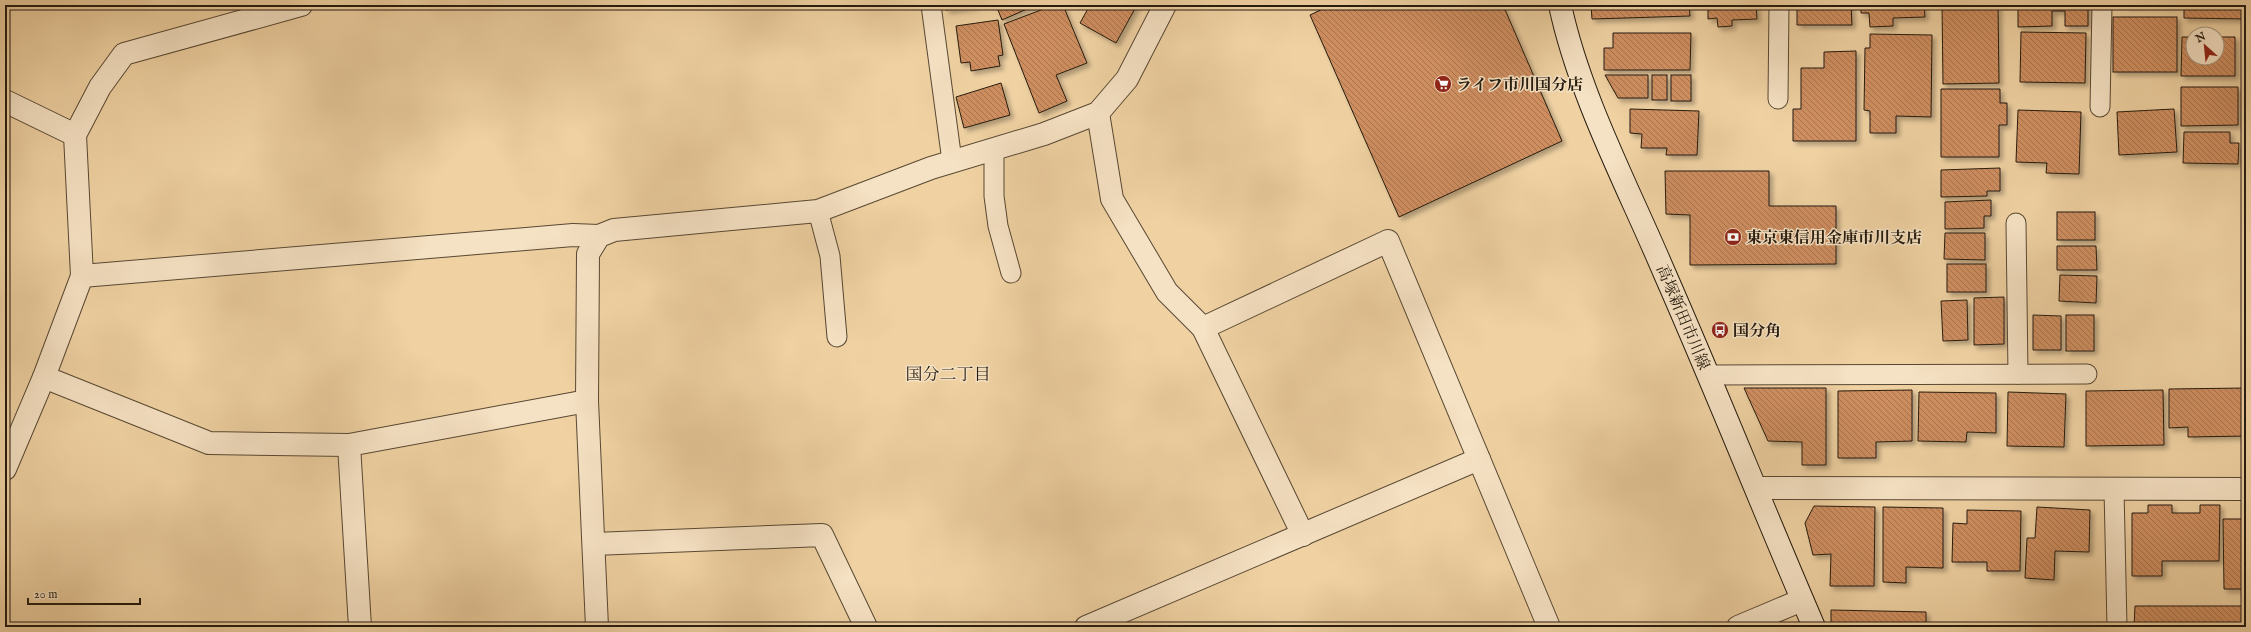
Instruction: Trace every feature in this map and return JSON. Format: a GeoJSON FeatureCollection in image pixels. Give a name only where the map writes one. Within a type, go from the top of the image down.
{"type":"FeatureCollection","features":[{"type":"Feature","properties":{"kind":"street"},"geometry":{"type":"LineString","coordinates":[[5,469],[44,377],[82,276],[75,135],[100,87],[124,54],[301,5]]}},
{"type":"Feature","properties":{"kind":"street"},"geometry":{"type":"LineString","coordinates":[[82,276],[565,236],[599,236],[614,230],[818,211],[952,161],[1044,134],[1098,113],[1127,79],[1164,5]]}},
{"type":"Feature","properties":{"kind":"street","name":"高塚新田市川線"},"geometry":{"type":"LineString","coordinates":[[1560,5],[1567,36],[1590,102],[1709,375],[1814,627]]}},
{"type":"Feature","properties":{"kind":"street"},"geometry":{"type":"LineString","coordinates":[[5,101],[75,135]]}},
{"type":"Feature","properties":{"kind":"street"},"geometry":{"type":"LineString","coordinates":[[1098,113],[1112,199],[1167,292],[1203,328],[1303,534]]}},
{"type":"Feature","properties":{"kind":"street"},"geometry":{"type":"LineString","coordinates":[[598,627],[587,401],[588,254],[599,236]]}},
{"type":"Feature","properties":{"kind":"street"},"geometry":{"type":"LineString","coordinates":[[1203,328],[1388,241],[1549,627]]}},
{"type":"Feature","properties":{"kind":"street"},"geometry":{"type":"LineString","coordinates":[[44,377],[209,443],[349,445],[587,401]]}},
{"type":"Feature","properties":{"kind":"street"},"geometry":{"type":"LineString","coordinates":[[349,445],[360,627]]}},
{"type":"Feature","properties":{"kind":"street"},"geometry":{"type":"LineString","coordinates":[[1086,627],[1479,459]]}},
{"type":"Feature","properties":{"kind":"street"},"geometry":{"type":"LineString","coordinates":[[1756,488],[2246,489]]}},
{"type":"Feature","properties":{"kind":"street"},"geometry":{"type":"LineString","coordinates":[[594,544],[822,535],[866,627]]}},
{"type":"Feature","properties":{"kind":"street"},"geometry":{"type":"LineString","coordinates":[[1738,627],[1802,600]]}},
{"type":"Feature","properties":{"kind":"lane"},"geometry":{"type":"LineString","coordinates":[[932,5],[952,161]]}},
{"type":"Feature","properties":{"kind":"lane"},"geometry":{"type":"LineString","coordinates":[[1778,98],[1779,5]]}},
{"type":"Feature","properties":{"kind":"lane"},"geometry":{"type":"LineString","coordinates":[[2100,107],[2102,5]]}},
{"type":"Feature","properties":{"kind":"lane"},"geometry":{"type":"LineString","coordinates":[[994,149],[994,196],[998,226],[1011,273]]}},
{"type":"Feature","properties":{"kind":"lane"},"geometry":{"type":"LineString","coordinates":[[818,211],[830,256],[837,337]]}},
{"type":"Feature","properties":{"kind":"lane"},"geometry":{"type":"LineString","coordinates":[[2016,223],[2018,374]]}},
{"type":"Feature","properties":{"kind":"lane"},"geometry":{"type":"LineString","coordinates":[[1709,375],[2087,374]]}},
{"type":"Feature","properties":{"kind":"lane"},"geometry":{"type":"LineString","coordinates":[[2114,488],[2116,627]]}},
{"type":"Feature","properties":{"kind":"building"},"geometry":{"type":"Polygon","coordinates":[[[946,5],[976,5],[976,6],[946,10],[946,5]]]}},
{"type":"Feature","properties":{"kind":"building"},"geometry":{"type":"Polygon","coordinates":[[[996,5],[1036,5],[1002,20],[996,5]]]}},
{"type":"Feature","properties":{"kind":"building"},"geometry":{"type":"Polygon","coordinates":[[[1054,5],[1063,5],[1087,63],[1056,75],[1067,101],[1039,113],[1004,24],[1054,5]]]}},
{"type":"Feature","properties":{"kind":"building"},"geometry":{"type":"Polygon","coordinates":[[[1090,5],[1137,5],[1116,43],[1080,23],[1090,5]]]}},
{"type":"Feature","properties":{"kind":"building"},"geometry":{"type":"Polygon","coordinates":[[[1331,5],[1503,5],[1562,141],[1399,217],[1310,15],[1331,5]]]}},
{"type":"Feature","properties":{"kind":"building"},"geometry":{"type":"Polygon","coordinates":[[[1591,5],[1689,5],[1690,16],[1592,19],[1591,5]]]}},
{"type":"Feature","properties":{"kind":"building"},"geometry":{"type":"Polygon","coordinates":[[[1708,5],[1756,5],[1757,19],[1732,20],[1732,26],[1718,27],[1717,18],[1708,19],[1708,5]]]}},
{"type":"Feature","properties":{"kind":"building"},"geometry":{"type":"Polygon","coordinates":[[[1797,5],[1851,5],[1852,25],[1797,25],[1797,5]]]}},
{"type":"Feature","properties":{"kind":"building"},"geometry":{"type":"Polygon","coordinates":[[[1861,5],[1924,5],[1925,17],[1893,18],[1893,26],[1870,27],[1869,13],[1861,13],[1861,5]]]}},
{"type":"Feature","properties":{"kind":"building"},"geometry":{"type":"Polygon","coordinates":[[[1942,5],[1998,5],[1999,83],[1943,84],[1942,5]]]}},
{"type":"Feature","properties":{"kind":"building"},"geometry":{"type":"Polygon","coordinates":[[[2018,5],[2088,5],[2088,26],[2065,26],[2065,11],[2052,11],[2052,26],[2018,27],[2018,5]]]}},
{"type":"Feature","properties":{"kind":"building"},"geometry":{"type":"Polygon","coordinates":[[[2126,5],[2177,5],[2126,6],[2126,5]]]}},
{"type":"Feature","properties":{"kind":"building"},"geometry":{"type":"Polygon","coordinates":[[[2184,5],[2246,5],[2246,19],[2184,18],[2184,5]]]}},
{"type":"Feature","properties":{"kind":"building"},"geometry":{"type":"Polygon","coordinates":[[[2113,17],[2177,17],[2177,72],[2113,72],[2113,17]]]}},
{"type":"Feature","properties":{"kind":"building"},"geometry":{"type":"Polygon","coordinates":[[[998,20],[1003,55],[998,56],[1000,66],[971,71],[970,62],[961,63],[956,26],[998,20]]]}},
{"type":"Feature","properties":{"kind":"building"},"geometry":{"type":"Polygon","coordinates":[[[2021,32],[2086,33],[2085,83],[2020,82],[2021,32]]]}},
{"type":"Feature","properties":{"kind":"building"},"geometry":{"type":"Polygon","coordinates":[[[1613,33],[1691,33],[1690,70],[1604,70],[1604,48],[1613,48],[1613,33]]]}},
{"type":"Feature","properties":{"kind":"building"},"geometry":{"type":"Polygon","coordinates":[[[1870,34],[1932,35],[1931,117],[1896,116],[1896,133],[1870,133],[1870,111],[1864,110],[1865,48],[1870,48],[1870,34]]]}},
{"type":"Feature","properties":{"kind":"building"},"geometry":{"type":"Polygon","coordinates":[[[2182,37],[2185,37],[2185,66],[2225,66],[2225,37],[2235,37],[2235,76],[2181,76],[2182,37]]]}},
{"type":"Feature","properties":{"kind":"building"},"geometry":{"type":"Polygon","coordinates":[[[1856,51],[1856,141],[1793,141],[1793,109],[1801,109],[1801,68],[1824,68],[1824,52],[1856,51]]]}},
{"type":"Feature","properties":{"kind":"building"},"geometry":{"type":"Polygon","coordinates":[[[1605,75],[1648,75],[1648,98],[1618,98],[1605,75]]]}},
{"type":"Feature","properties":{"kind":"building"},"geometry":{"type":"Polygon","coordinates":[[[1652,75],[1667,75],[1667,100],[1652,100],[1652,75]]]}},
{"type":"Feature","properties":{"kind":"building"},"geometry":{"type":"Polygon","coordinates":[[[1671,75],[1691,75],[1691,101],[1671,101],[1671,75]]]}},
{"type":"Feature","properties":{"kind":"building"},"geometry":{"type":"Polygon","coordinates":[[[1001,83],[1010,115],[964,128],[956,97],[1001,83]]]}},
{"type":"Feature","properties":{"kind":"building"},"geometry":{"type":"Polygon","coordinates":[[[2181,87],[2238,87],[2238,125],[2181,126],[2181,87]]]}},
{"type":"Feature","properties":{"kind":"building"},"geometry":{"type":"Polygon","coordinates":[[[1941,89],[2000,89],[2000,103],[2007,103],[2007,125],[1999,125],[1999,157],[1941,157],[1941,89]]]}},
{"type":"Feature","properties":{"kind":"building"},"geometry":{"type":"Polygon","coordinates":[[[1630,109],[1699,111],[1697,155],[1666,155],[1667,148],[1641,148],[1642,134],[1630,133],[1630,109]]]}},
{"type":"Feature","properties":{"kind":"building"},"geometry":{"type":"Polygon","coordinates":[[[2174,109],[2177,152],[2119,155],[2117,112],[2174,109]]]}},
{"type":"Feature","properties":{"kind":"building"},"geometry":{"type":"Polygon","coordinates":[[[2018,110],[2081,112],[2079,174],[2046,173],[2047,163],[2016,162],[2018,110]]]}},
{"type":"Feature","properties":{"kind":"building"},"geometry":{"type":"Polygon","coordinates":[[[2184,132],[2230,132],[2230,143],[2239,143],[2238,164],[2183,163],[2184,132]]]}},
{"type":"Feature","properties":{"kind":"building"},"geometry":{"type":"Polygon","coordinates":[[[2000,168],[2000,191],[1987,191],[1987,196],[1941,197],[1941,170],[2000,168]]]}},
{"type":"Feature","properties":{"kind":"building"},"geometry":{"type":"Polygon","coordinates":[[[1665,171],[1769,171],[1769,206],[1836,206],[1836,264],[1690,265],[1690,215],[1666,214],[1665,171]]]}},
{"type":"Feature","properties":{"kind":"building"},"geometry":{"type":"Polygon","coordinates":[[[1991,200],[1991,216],[1984,216],[1984,228],[1945,229],[1945,202],[1991,200]]]}},
{"type":"Feature","properties":{"kind":"building"},"geometry":{"type":"Polygon","coordinates":[[[2057,212],[2095,212],[2095,240],[2057,240],[2057,212]]]}},
{"type":"Feature","properties":{"kind":"building"},"geometry":{"type":"Polygon","coordinates":[[[1945,233],[1985,233],[1985,260],[1944,259],[1945,233]]]}},
{"type":"Feature","properties":{"kind":"building"},"geometry":{"type":"Polygon","coordinates":[[[2057,246],[2096,246],[2097,270],[2057,270],[2057,246]]]}},
{"type":"Feature","properties":{"kind":"building"},"geometry":{"type":"Polygon","coordinates":[[[1947,264],[1986,264],[1986,292],[1947,292],[1947,264]]]}},
{"type":"Feature","properties":{"kind":"building"},"geometry":{"type":"Polygon","coordinates":[[[2060,275],[2097,276],[2096,303],[2059,301],[2060,275]]]}},
{"type":"Feature","properties":{"kind":"building"},"geometry":{"type":"Polygon","coordinates":[[[2004,297],[2004,344],[1974,345],[1974,298],[2004,297]]]}},
{"type":"Feature","properties":{"kind":"building"},"geometry":{"type":"Polygon","coordinates":[[[1967,300],[1968,340],[1943,341],[1941,301],[1967,300]]]}},
{"type":"Feature","properties":{"kind":"building"},"geometry":{"type":"Polygon","coordinates":[[[2033,315],[2061,316],[2061,350],[2033,350],[2033,315]]]}},
{"type":"Feature","properties":{"kind":"building"},"geometry":{"type":"Polygon","coordinates":[[[2066,315],[2094,315],[2094,351],[2066,351],[2066,315]]]}},
{"type":"Feature","properties":{"kind":"building"},"geometry":{"type":"Polygon","coordinates":[[[1744,388],[1826,388],[1826,465],[1802,465],[1802,442],[1768,441],[1744,388]]]}},
{"type":"Feature","properties":{"kind":"building"},"geometry":{"type":"Polygon","coordinates":[[[2246,388],[2246,436],[2188,437],[2188,427],[2169,428],[2169,389],[2246,388]]]}},
{"type":"Feature","properties":{"kind":"building"},"geometry":{"type":"Polygon","coordinates":[[[1912,390],[1912,441],[1876,442],[1876,458],[1838,458],[1838,391],[1912,390]]]}},
{"type":"Feature","properties":{"kind":"building"},"geometry":{"type":"Polygon","coordinates":[[[2163,390],[2164,445],[2086,446],[2086,391],[2163,390]]]}},
{"type":"Feature","properties":{"kind":"building"},"geometry":{"type":"Polygon","coordinates":[[[1919,392],[1996,393],[1996,433],[1967,432],[1966,442],[1918,441],[1919,392]]]}},
{"type":"Feature","properties":{"kind":"building"},"geometry":{"type":"Polygon","coordinates":[[[2008,392],[2066,394],[2064,447],[2007,446],[2008,392]]]}},
{"type":"Feature","properties":{"kind":"building"},"geometry":{"type":"Polygon","coordinates":[[[2148,505],[2172,505],[2172,513],[2200,513],[2200,505],[2220,505],[2219,561],[2162,561],[2162,576],[2132,576],[2132,513],[2148,513],[2148,505]]]}},
{"type":"Feature","properties":{"kind":"building"},"geometry":{"type":"Polygon","coordinates":[[[1814,506],[1875,507],[1874,586],[1830,586],[1831,554],[1813,555],[1805,523],[1814,506]]]}},
{"type":"Feature","properties":{"kind":"building"},"geometry":{"type":"Polygon","coordinates":[[[1883,507],[1943,508],[1943,568],[1906,567],[1906,583],[1883,582],[1883,507]]]}},
{"type":"Feature","properties":{"kind":"building"},"geometry":{"type":"Polygon","coordinates":[[[2037,507],[2090,510],[2089,552],[2055,551],[2054,580],[2025,578],[2027,538],[2035,538],[2037,507]]]}},
{"type":"Feature","properties":{"kind":"building"},"geometry":{"type":"Polygon","coordinates":[[[1967,510],[2021,511],[2020,571],[1987,571],[1987,562],[1952,562],[1953,523],[1967,524],[1967,510]]]}},
{"type":"Feature","properties":{"kind":"building"},"geometry":{"type":"Polygon","coordinates":[[[2223,519],[2246,519],[2246,589],[2224,589],[2223,519]]]}},
{"type":"Feature","properties":{"kind":"building"},"geometry":{"type":"Polygon","coordinates":[[[2135,606],[2246,606],[2246,627],[2134,627],[2135,606]]]}},
{"type":"Feature","properties":{"kind":"building"},"geometry":{"type":"Polygon","coordinates":[[[1831,610],[1926,612],[1926,627],[1831,627],[1831,610]]]}},
{"type":"Feature","properties":{"kind":"place","name":"ライフ市川国分店"},"geometry":{"type":"Point","coordinates":[1443,84]}},
{"type":"Feature","properties":{"kind":"place","name":"東京東信用金庫市川支店"},"geometry":{"type":"Point","coordinates":[1733,237]}},
{"type":"Feature","properties":{"kind":"place","name":"国分角"},"geometry":{"type":"Point","coordinates":[1720,330]}},
{"type":"Feature","properties":{"kind":"district","name":"国分二丁目"},"geometry":{"type":"Point","coordinates":[948,374]}}]}
